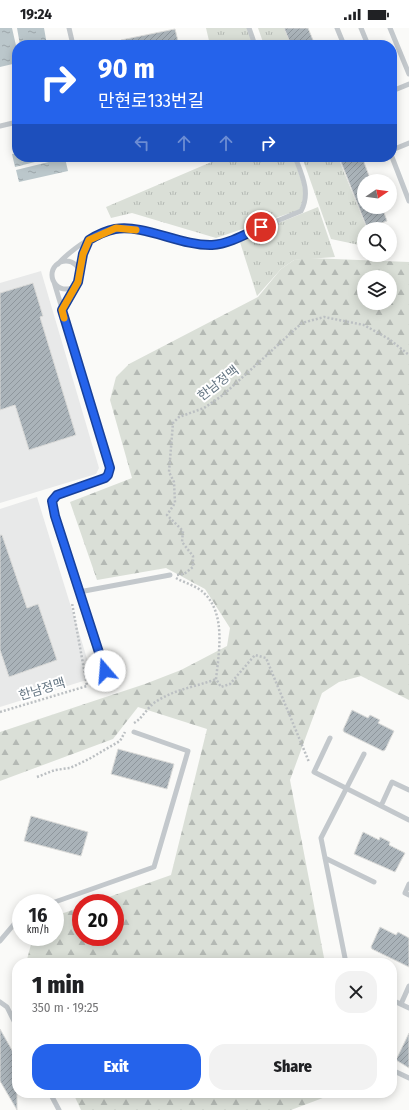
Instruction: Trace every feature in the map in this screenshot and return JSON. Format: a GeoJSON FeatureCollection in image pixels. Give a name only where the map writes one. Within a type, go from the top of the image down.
{"type":"FeatureCollection","features":[{"type":"Feature","properties":{"kind":"lane"},"geometry":{"type":"LineString","coordinates":[[69,28],[72,40]]}},
{"type":"Feature","properties":{"kind":"lane"},"geometry":{"type":"LineString","coordinates":[[249,28],[253,40]]}},
{"type":"Feature","properties":{"kind":"lane"},"geometry":{"type":"LineString","coordinates":[[337,28],[342,40]]}},
{"type":"Feature","properties":{"kind":"lane"},"geometry":{"type":"LineString","coordinates":[[361,28],[366,40]]}},
{"type":"Feature","properties":{"kind":"lane"},"geometry":{"type":"LineString","coordinates":[[390,28],[395,40]]}},
{"type":"Feature","properties":{"kind":"lane"},"geometry":{"type":"LineString","coordinates":[[397,45],[409,74]]}},
{"type":"Feature","properties":{"kind":"lane"},"geometry":{"type":"LineString","coordinates":[[397,88],[409,84]]}},
{"type":"Feature","properties":{"kind":"lane"},"geometry":{"type":"LineString","coordinates":[[0,126],[12,123]]}},
{"type":"Feature","properties":{"kind":"lane"},"geometry":{"type":"LineString","coordinates":[[397,148],[409,143]]}},
{"type":"Feature","properties":{"kind":"lane"},"geometry":{"type":"LineString","coordinates":[[105,671],[55,516],[52,501],[57,495],[105,478],[108,475],[110,468],[62,310],[54,282],[53,272],[68,252],[108,230],[124,228],[199,244],[222,244],[300,211],[304,204],[306,192],[297,162]]}},
{"type":"Feature","properties":{"kind":"lane"},"geometry":{"type":"LineString","coordinates":[[394,162],[409,202]]}},
{"type":"Feature","properties":{"kind":"lane"},"geometry":{"type":"LineString","coordinates":[[62,310],[78,282],[83,254],[89,240]]}},
{"type":"Feature","properties":{"kind":"lane"},"geometry":{"type":"LineString","coordinates":[[58,264],[62,261],[72,262],[76,264],[80,272]]}},
{"type":"Feature","properties":{"kind":"lane"},"geometry":{"type":"LineString","coordinates":[[54,282],[62,288],[75,285]]}},
{"type":"Feature","properties":{"kind":"lane"},"geometry":{"type":"LineString","coordinates":[[79,592],[170,575]]}},
{"type":"Feature","properties":{"kind":"lane"},"geometry":{"type":"LineString","coordinates":[[64,899],[154,867],[188,751],[134,732]]}},
{"type":"Feature","properties":{"kind":"lane"},"geometry":{"type":"LineString","coordinates":[[330,738],[314,772],[409,820]]}},
{"type":"Feature","properties":{"kind":"lane"},"geometry":{"type":"LineString","coordinates":[[345,958],[321,838],[364,754]]}},
{"type":"Feature","properties":{"kind":"lane"},"geometry":{"type":"LineString","coordinates":[[381,806],[392,782],[409,790]]}},
{"type":"Feature","properties":{"kind":"lane"},"geometry":{"type":"LineString","coordinates":[[325,858],[374,882]]}},
{"type":"Feature","properties":{"kind":"lane"},"geometry":{"type":"LineString","coordinates":[[409,884],[405,893],[409,895]]}},
{"type":"Feature","properties":{"kind":"lane"},"geometry":{"type":"LineString","coordinates":[[0,941],[12,927]]}},
{"type":"Feature","properties":{"kind":"lane"},"geometry":{"type":"LineString","coordinates":[[400,1004],[409,986]]}},
{"type":"Feature","properties":{"kind":"lane"},"geometry":{"type":"LineString","coordinates":[[0,1002],[7,1007],[12,1017]]}},
{"type":"Feature","properties":{"kind":"lane"},"geometry":{"type":"LineString","coordinates":[[397,1002],[409,1008]]}},
{"type":"Feature","properties":{"kind":"lane"},"geometry":{"type":"LineString","coordinates":[[397,1072],[409,1078]]}},
{"type":"Feature","properties":{"kind":"lane"},"geometry":{"type":"LineString","coordinates":[[53,1098],[59,1110]]}},
{"type":"Feature","properties":{"kind":"path","name":"한남정맥"},"geometry":{"type":"LineString","coordinates":[[170,575],[184,574],[193,567],[193,556],[182,542],[183,531],[167,515],[175,503],[174,482],[170,472],[171,440],[173,423],[179,417],[204,408],[223,395],[302,323],[324,317],[364,325],[389,339],[409,355]]}},
{"type":"Feature","properties":{"kind":"path"},"geometry":{"type":"LineString","coordinates":[[170,575],[203,592],[212,603],[219,618],[216,679],[221,687],[230,684],[255,655],[266,658],[304,754],[314,772]]}},
{"type":"Feature","properties":{"kind":"path","name":"한남정맥"},"geometry":{"type":"LineString","coordinates":[[0,712],[87,686],[72,597],[79,592]]}},
{"type":"Feature","properties":{"kind":"shaded area"},"geometry":{"type":"Polygon","coordinates":[[[41,271],[99,468],[96,474],[0,503],[0,283],[41,271]]]}},
{"type":"Feature","properties":{"kind":"shaded area"},"geometry":{"type":"Polygon","coordinates":[[[37,497],[93,678],[0,707],[0,509],[37,497]]]}},
{"type":"Feature","properties":{"kind":"green space"},"geometry":{"type":"Polygon","coordinates":[[[206,28],[247,28],[251,40],[209,40],[206,28]]]}},
{"type":"Feature","properties":{"kind":"green space"},"geometry":{"type":"Polygon","coordinates":[[[258,28],[284,28],[289,40],[262,40],[258,28]]]}},
{"type":"Feature","properties":{"kind":"green space"},"geometry":{"type":"Polygon","coordinates":[[[211,162],[295,162],[303,190],[302,203],[299,210],[216,238],[132,213],[111,218],[106,207],[211,162]]]}},
{"type":"Feature","properties":{"kind":"green space"},"geometry":{"type":"Polygon","coordinates":[[[304,162],[340,162],[357,204],[357,214],[361,214],[364,222],[357,222],[357,245],[331,239],[304,162]]]}},
{"type":"Feature","properties":{"kind":"green space"},"geometry":{"type":"Polygon","coordinates":[[[318,207],[335,257],[294,260],[281,269],[257,296],[239,239],[318,207]]]}},
{"type":"Feature","properties":{"kind":"green space"},"geometry":{"type":"Polygon","coordinates":[[[309,258],[357,260],[357,262],[409,262],[409,700],[361,676],[339,682],[322,693],[290,780],[324,958],[27,958],[31,946],[64,946],[64,913],[72,910],[72,946],[124,946],[124,894],[117,894],[171,875],[207,729],[138,707],[113,739],[0,781],[0,732],[145,684],[181,670],[227,646],[230,628],[205,589],[166,568],[97,580],[70,502],[132,478],[110,400],[116,377],[129,364],[258,297],[281,269],[294,260],[309,258]]]}},
{"type":"Feature","properties":{"kind":"green space"},"geometry":{"type":"Polygon","coordinates":[[[75,1098],[323,1098],[291,1110],[81,1110],[75,1098]]]}},
{"type":"Feature","properties":{"kind":"water"},"geometry":{"type":"Polygon","coordinates":[[[0,28],[12,28],[15,40],[12,40],[12,64],[0,67],[0,28]]]}},
{"type":"Feature","properties":{"kind":"water"},"geometry":{"type":"Polygon","coordinates":[[[17,28],[44,28],[46,40],[19,40],[17,28]]]}},
{"type":"Feature","properties":{"kind":"water"},"geometry":{"type":"Polygon","coordinates":[[[14,162],[35,162],[15,167],[14,162]]]}},
{"type":"Feature","properties":{"kind":"water"},"geometry":{"type":"Polygon","coordinates":[[[49,162],[66,162],[68,171],[19,182],[16,170],[49,162]]]}},
{"type":"Feature","properties":{"kind":"building"},"geometry":{"type":"Polygon","coordinates":[[[284,28],[308,28],[313,40],[289,40],[284,28]]]}},
{"type":"Feature","properties":{"kind":"building"},"geometry":{"type":"Polygon","coordinates":[[[175,29],[178,40],[121,40],[175,29]]]}},
{"type":"Feature","properties":{"kind":"building"},"geometry":{"type":"Polygon","coordinates":[[[341,162],[364,162],[368,174],[357,174],[357,203],[341,162]]]}},
{"type":"Feature","properties":{"kind":"building"},"geometry":{"type":"Polygon","coordinates":[[[361,214],[384,214],[387,221],[365,222],[361,214]]]}},
{"type":"Feature","properties":{"kind":"building"},"geometry":{"type":"Polygon","coordinates":[[[33,283],[43,316],[40,317],[76,435],[29,450],[15,405],[0,410],[0,293],[33,283]]]}},
{"type":"Feature","properties":{"kind":"building"},"geometry":{"type":"Polygon","coordinates":[[[0,535],[2,535],[27,608],[38,604],[57,660],[9,677],[0,650],[0,535]]]}},
{"type":"Feature","properties":{"kind":"building"},"geometry":{"type":"Polygon","coordinates":[[[352,710],[368,718],[370,715],[380,720],[378,723],[394,731],[385,750],[383,751],[344,732],[343,730],[352,710]]]}},
{"type":"Feature","properties":{"kind":"building"},"geometry":{"type":"Polygon","coordinates":[[[118,749],[174,764],[167,789],[111,774],[118,749]]]}},
{"type":"Feature","properties":{"kind":"building"},"geometry":{"type":"Polygon","coordinates":[[[31,816],[88,832],[81,856],[24,841],[31,816]]]}},
{"type":"Feature","properties":{"kind":"building"},"geometry":{"type":"Polygon","coordinates":[[[363,832],[379,840],[380,837],[390,842],[389,845],[405,853],[395,872],[354,854],[363,832]]]}},
{"type":"Feature","properties":{"kind":"building"},"geometry":{"type":"Polygon","coordinates":[[[380,927],[396,935],[398,932],[409,938],[409,967],[397,961],[397,958],[390,958],[372,949],[371,947],[380,927]]]}},
{"type":"Feature","properties":{"kind":"building"},"geometry":{"type":"Polygon","coordinates":[[[0,1029],[12,1050],[12,1098],[17,1098],[17,1110],[0,1081],[0,1029]]]}},
{"type":"Feature","properties":{"kind":"building"},"geometry":{"type":"Polygon","coordinates":[[[409,1033],[409,1068],[397,1061],[409,1033]]]}},
{"type":"Feature","properties":{"kind":"slow traffic"},"geometry":{"type":"LineString","coordinates":[[64,318],[62,310],[80,277],[83,254],[89,240],[99,234],[116,228],[136,230]]}},
{"type":"Feature","properties":{"kind":"route"},"geometry":{"type":"LineString","coordinates":[[105,671],[55,516],[52,501],[57,495],[100,481],[105,478],[110,471],[108,457],[62,310],[80,277],[83,254],[89,240],[108,230],[124,228],[199,244],[212,245],[222,244],[261,227]]}}]}
